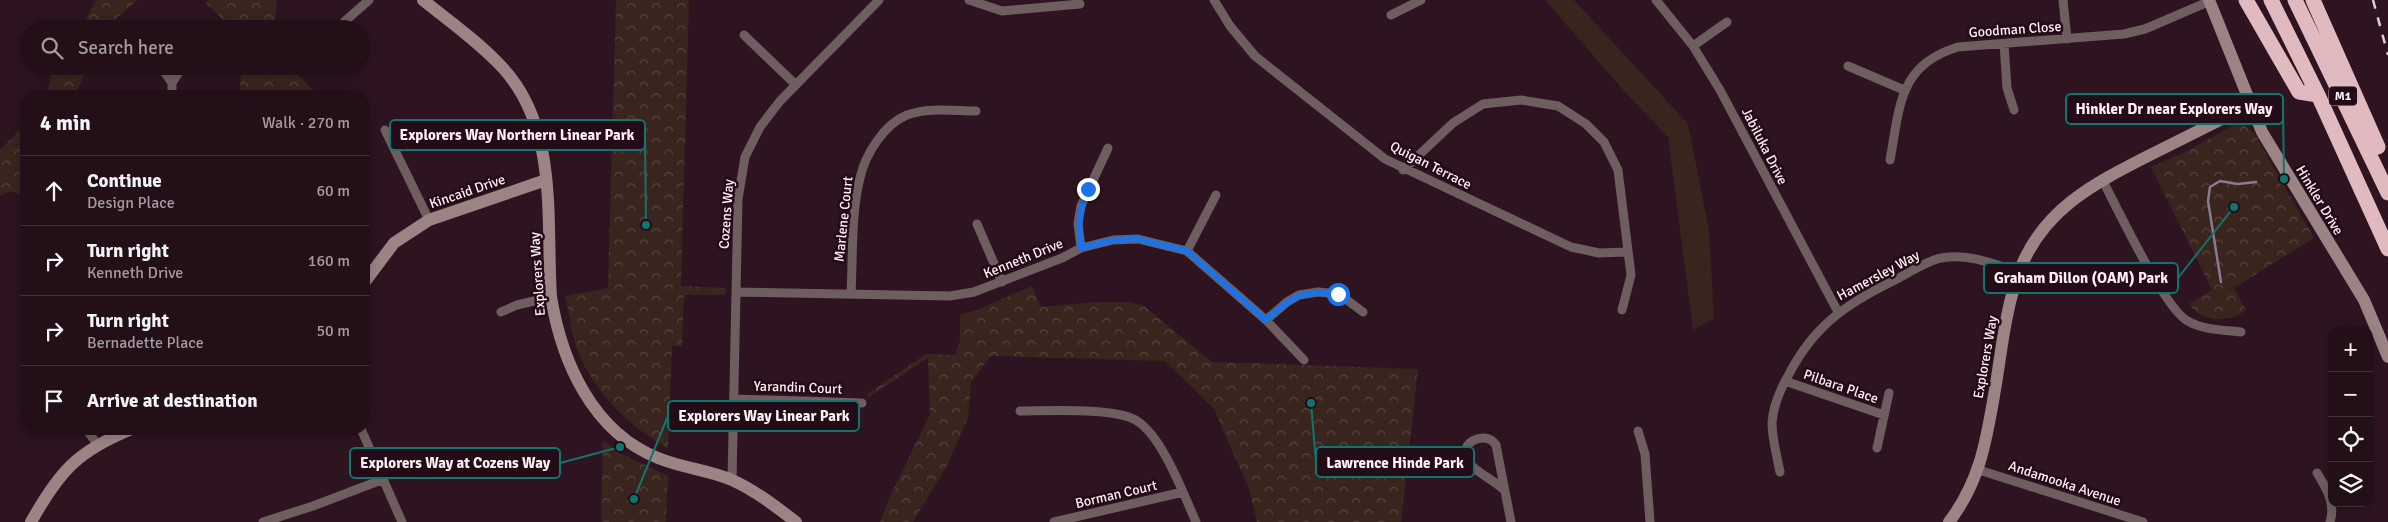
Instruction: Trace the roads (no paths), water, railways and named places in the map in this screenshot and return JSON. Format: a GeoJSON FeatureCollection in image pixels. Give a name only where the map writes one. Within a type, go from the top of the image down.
{"type":"FeatureCollection","features":[{"type":"Feature","properties":{"kind":"highway"},"geometry":{"type":"LineString","coordinates":[[2246,0],[2299,92],[2318,95]]}},
{"type":"Feature","properties":{"kind":"highway","name":"M1"},"geometry":{"type":"LineString","coordinates":[[2271,0],[2318,95],[2388,250]]}},
{"type":"Feature","properties":{"kind":"highway","name":"M1"},"geometry":{"type":"LineString","coordinates":[[2296,0],[2388,193]]}},
{"type":"Feature","properties":{"kind":"highway"},"geometry":{"type":"LineString","coordinates":[[2313,0],[2388,170]]}},
{"type":"Feature","properties":{"kind":"street"},"geometry":{"type":"LineString","coordinates":[[346,20],[369,0]]}},
{"type":"Feature","properties":{"kind":"street","name":"Explorers Way"},"geometry":{"type":"LineString","coordinates":[[423,0],[497,61],[514,82],[530,108],[543,151],[551,297],[557,328],[570,366],[586,397],[607,422],[632,444],[658,458],[732,480],[764,497],[796,522]]}},
{"type":"Feature","properties":{"kind":"street","name":"Cozens Way"},"geometry":{"type":"LineString","coordinates":[[732,480],[738,199],[745,157],[760,127],[780,101],[879,0]]}},
{"type":"Feature","properties":{"kind":"street"},"geometry":{"type":"LineString","coordinates":[[969,0],[1002,11],[1080,4]]}},
{"type":"Feature","properties":{"kind":"street","name":"Quigan Terrace"},"geometry":{"type":"LineString","coordinates":[[1214,0],[1230,26],[1255,56],[1385,160],[1403,170],[1571,246],[1599,253],[1628,252]]}},
{"type":"Feature","properties":{"kind":"street"},"geometry":{"type":"LineString","coordinates":[[1391,16],[1421,0]]}},
{"type":"Feature","properties":{"kind":"street","name":"Jabiluka Drive"},"geometry":{"type":"LineString","coordinates":[[1656,0],[1693,46],[1738,124],[1838,312]]}},
{"type":"Feature","properties":{"kind":"street"},"geometry":{"type":"LineString","coordinates":[[2063,0],[2067,39]]}},
{"type":"Feature","properties":{"kind":"street","name":"Goodman Close"},"geometry":{"type":"LineString","coordinates":[[1890,160],[1904,90],[1923,65],[1939,53],[1958,47],[2109,36],[2145,29],[2210,1]]}},
{"type":"Feature","properties":{"kind":"street","name":"Hinkler Drive"},"geometry":{"type":"LineString","coordinates":[[2210,1],[2262,132],[2364,300],[2388,357]]}},
{"type":"Feature","properties":{"kind":"street"},"geometry":{"type":"LineString","coordinates":[[1693,46],[1727,22]]}},
{"type":"Feature","properties":{"kind":"street"},"geometry":{"type":"LineString","coordinates":[[744,35],[796,85]]}},
{"type":"Feature","properties":{"kind":"street"},"geometry":{"type":"LineString","coordinates":[[2004,44],[2008,88],[2014,110]]}},
{"type":"Feature","properties":{"kind":"street"},"geometry":{"type":"LineString","coordinates":[[1848,66],[1904,90]]}},
{"type":"Feature","properties":{"kind":"street"},"geometry":{"type":"LineString","coordinates":[[166,75],[172,83]]}},
{"type":"Feature","properties":{"kind":"street"},"geometry":{"type":"LineString","coordinates":[[172,90],[172,83],[177,75]]}},
{"type":"Feature","properties":{"kind":"street"},"geometry":{"type":"LineString","coordinates":[[1403,170],[1453,123],[1484,104],[1521,100],[1558,106],[1586,124],[1604,142],[1618,170],[1631,276],[1622,310]]}},
{"type":"Feature","properties":{"kind":"street","name":"Explorers Way"},"geometry":{"type":"LineString","coordinates":[[1949,522],[1969,491],[1979,470],[1985,448],[2008,312],[2019,272],[2031,248],[2049,222],[2071,200],[2102,179],[2250,105]]}},
{"type":"Feature","properties":{"kind":"street","name":"Marlene Court"},"geometry":{"type":"LineString","coordinates":[[851,293],[856,200],[860,177],[870,151],[889,128],[906,116],[929,110],[976,111]]}},
{"type":"Feature","properties":{"kind":"street"},"geometry":{"type":"LineString","coordinates":[[385,130],[429,220]]}},
{"type":"Feature","properties":{"kind":"street"},"geometry":{"type":"LineString","coordinates":[[1081,248],[1078,223],[1081,206],[1108,148]]}},
{"type":"Feature","properties":{"kind":"street"},"geometry":{"type":"LineString","coordinates":[[2102,179],[2160,288],[2178,314],[2203,327],[2241,332]]}},
{"type":"Feature","properties":{"kind":"street","name":"Kincaid Drive"},"geometry":{"type":"LineString","coordinates":[[370,275],[394,243],[429,220],[546,180]]}},
{"type":"Feature","properties":{"kind":"street"},"geometry":{"type":"LineString","coordinates":[[1187,251],[1216,195]]}},
{"type":"Feature","properties":{"kind":"street"},"geometry":{"type":"LineString","coordinates":[[977,224],[1002,282]]}},
{"type":"Feature","properties":{"kind":"street","name":"Kenneth Drive"},"geometry":{"type":"LineString","coordinates":[[736,292],[950,296],[974,292],[1002,282],[1081,248],[1113,240],[1138,239],[1187,251],[1266,320],[1304,360]]}},
{"type":"Feature","properties":{"kind":"street","name":"Hamersley Way"},"geometry":{"type":"LineString","coordinates":[[1780,472],[1774,446],[1773,413],[1785,381],[1808,341],[1838,312],[1882,286],[1939,258],[1965,257],[2019,272]]}},
{"type":"Feature","properties":{"kind":"street"},"geometry":{"type":"LineString","coordinates":[[1266,320],[1287,302],[1299,295],[1318,292],[1338,294],[1363,312]]}},
{"type":"Feature","properties":{"kind":"street"},"geometry":{"type":"LineString","coordinates":[[501,312],[517,305],[551,297]]}},
{"type":"Feature","properties":{"kind":"street","name":"Pilbara Place"},"geometry":{"type":"LineString","coordinates":[[1785,381],[1884,415],[1877,448]]}},
{"type":"Feature","properties":{"kind":"street"},"geometry":{"type":"LineString","coordinates":[[1884,415],[1889,393]]}},
{"type":"Feature","properties":{"kind":"street","name":"Yarandin Court"},"geometry":{"type":"LineString","coordinates":[[734,399],[862,403]]}},
{"type":"Feature","properties":{"kind":"street"},"geometry":{"type":"LineString","coordinates":[[1020,411],[1118,414],[1136,420],[1150,431],[1159,445],[1196,522]]}},
{"type":"Feature","properties":{"kind":"street"},"geometry":{"type":"LineString","coordinates":[[1638,431],[1645,454],[1650,522]]}},
{"type":"Feature","properties":{"kind":"street"},"geometry":{"type":"LineString","coordinates":[[90,435],[98,445]]}},
{"type":"Feature","properties":{"kind":"street"},"geometry":{"type":"LineString","coordinates":[[31,522],[48,491],[65,469],[98,445],[119,435]]}},
{"type":"Feature","properties":{"kind":"street"},"geometry":{"type":"LineString","coordinates":[[364,435],[402,522]]}},
{"type":"Feature","properties":{"kind":"street"},"geometry":{"type":"LineString","coordinates":[[1505,491],[1469,463],[1465,450],[1467,445],[1473,440],[1488,438],[1496,445],[1500,452],[1511,522]]}},
{"type":"Feature","properties":{"kind":"street","name":"Andamooka Avenue"},"geometry":{"type":"LineString","coordinates":[[1979,470],[2143,522]]}},
{"type":"Feature","properties":{"kind":"street"},"geometry":{"type":"LineString","coordinates":[[2317,473],[2331,502],[2330,522]]}},
{"type":"Feature","properties":{"kind":"street"},"geometry":{"type":"LineString","coordinates":[[264,522],[384,479]]}},
{"type":"Feature","properties":{"kind":"street","name":"Borman Court"},"geometry":{"type":"LineString","coordinates":[[1054,522],[1183,492]]}},
{"type":"Feature","properties":{"kind":"waterway"},"geometry":{"type":"LineString","coordinates":[[2221,282],[2208,201],[2210,187],[2220,181],[2238,184],[2256,182]]}},
{"type":"Feature","properties":{"kind":"railway"},"geometry":{"type":"LineString","coordinates":[[2373,0],[2388,55]]}},
{"type":"Feature","properties":{"kind":"place","name":"Hinkler Dr near Explorers Way"},"geometry":{"type":"Point","coordinates":[2284,179]}},
{"type":"Feature","properties":{"kind":"place","name":"Graham Dillon (OAM) Park"},"geometry":{"type":"Point","coordinates":[2234,207]}},
{"type":"Feature","properties":{"kind":"place","name":"Explorers Way Northern Linear Park"},"geometry":{"type":"Point","coordinates":[646,225]}},
{"type":"Feature","properties":{"kind":"place","name":"Lawrence Hinde Park"},"geometry":{"type":"Point","coordinates":[1311,403]}},
{"type":"Feature","properties":{"kind":"place","name":"Explorers Way at Cozens Way"},"geometry":{"type":"Point","coordinates":[620,447]}},
{"type":"Feature","properties":{"kind":"place","name":"Explorers Way Linear Park"},"geometry":{"type":"Point","coordinates":[634,499]}}]}
